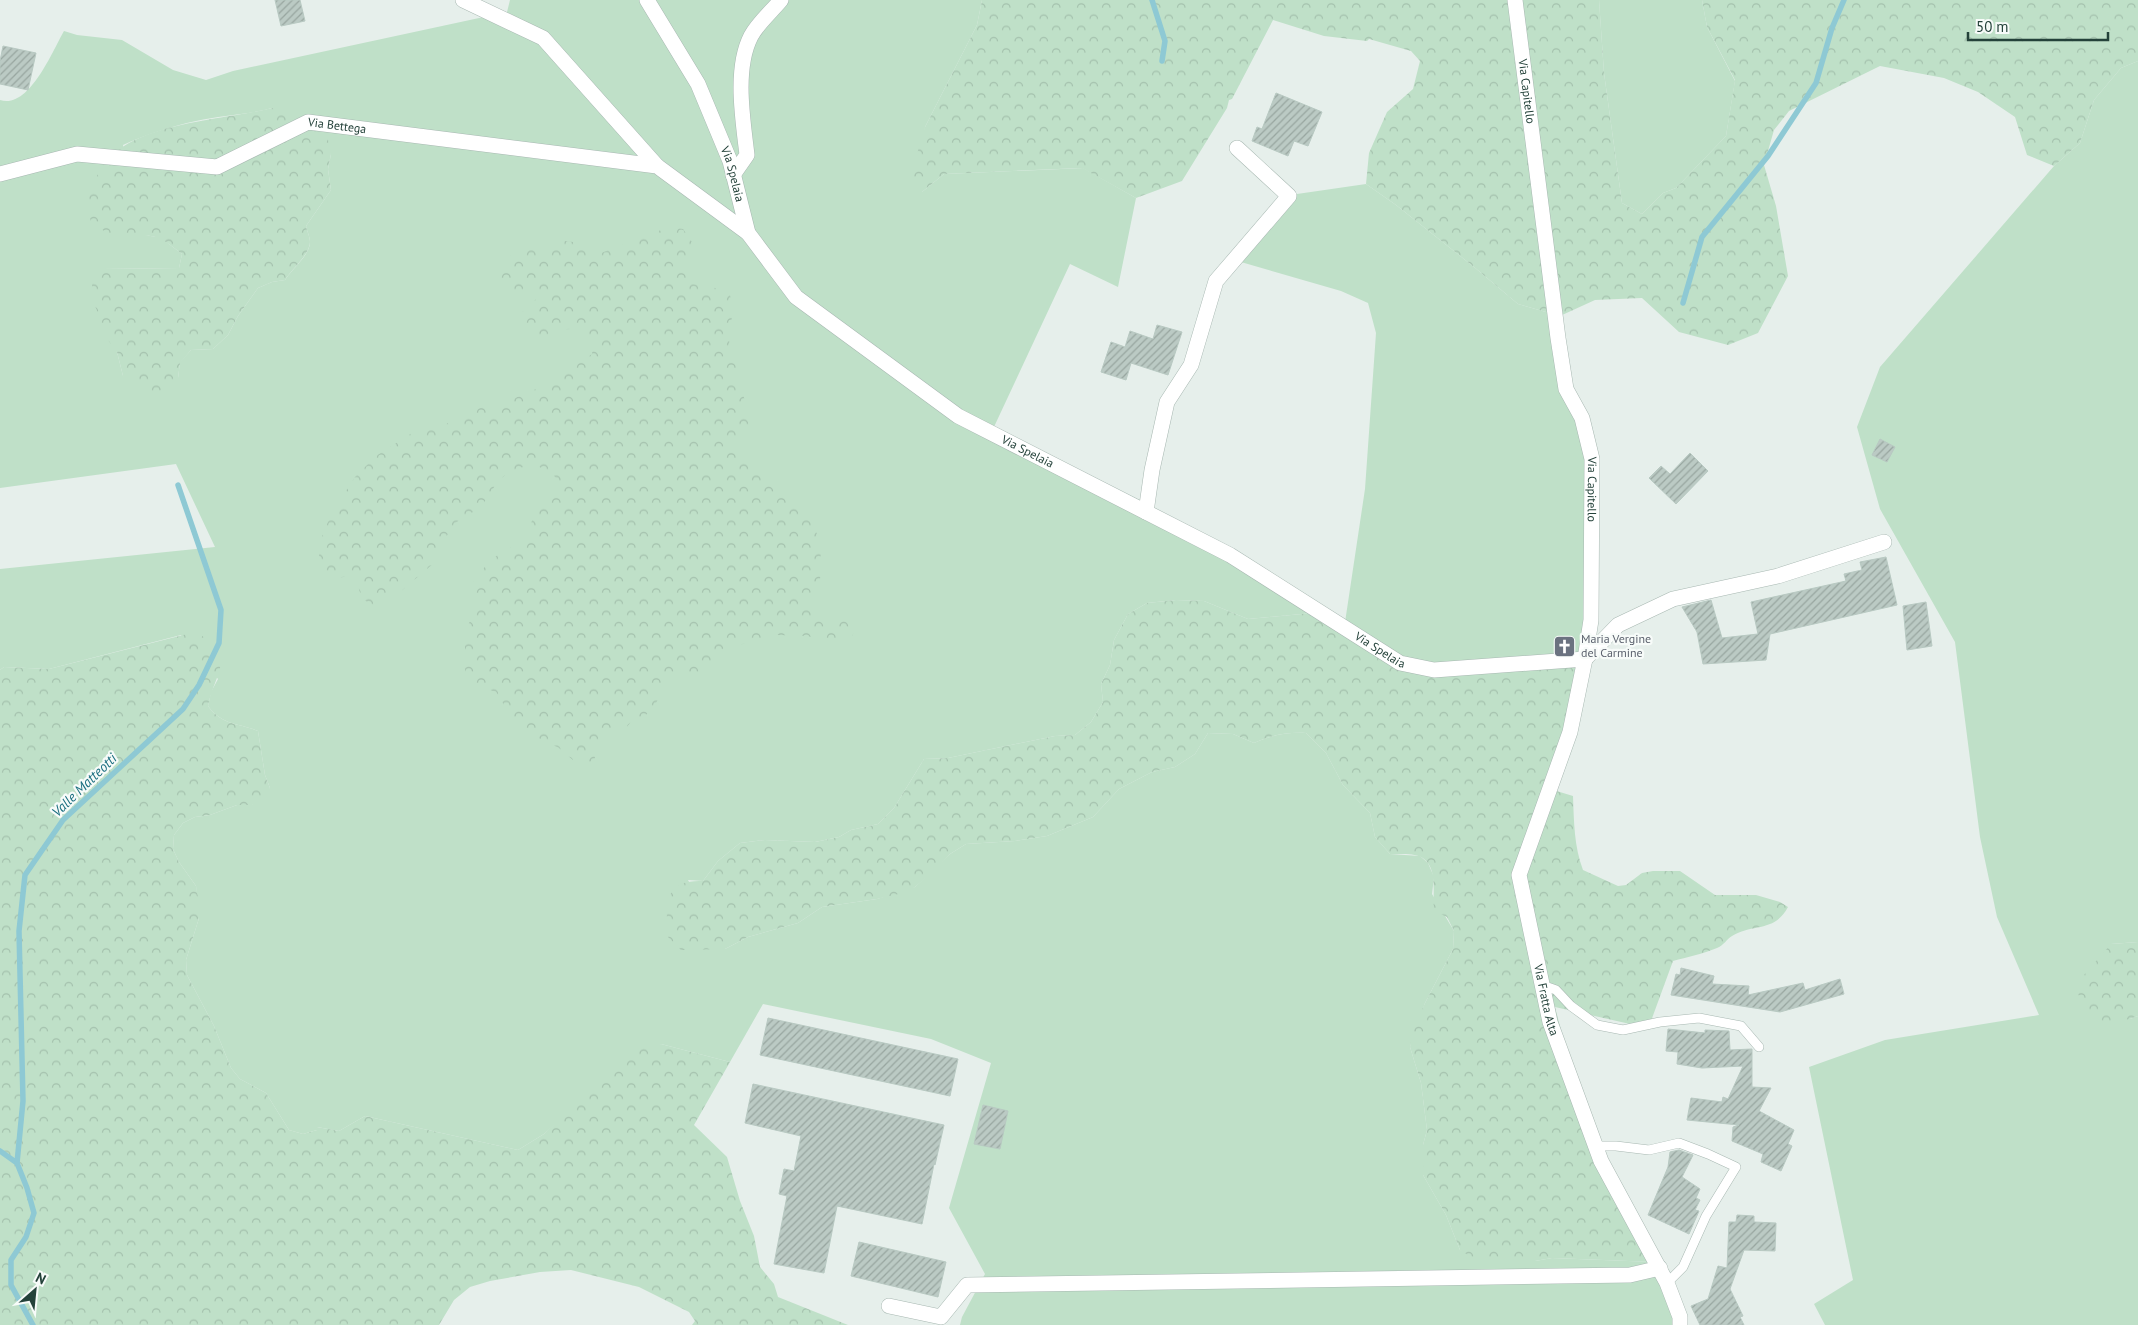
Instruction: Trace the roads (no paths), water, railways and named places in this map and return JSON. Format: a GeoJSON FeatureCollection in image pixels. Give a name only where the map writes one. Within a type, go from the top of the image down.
{"type":"FeatureCollection","features":[{"type":"Feature","properties":{"kind":"street","name":"Via Bettega"},"geometry":{"type":"LineString","coordinates":[[463,0],[543,38],[657,166],[748,233]]}},
{"type":"Feature","properties":{"kind":"street","name":"Via Spelaia"},"geometry":{"type":"LineString","coordinates":[[647,0],[698,84],[730,161],[748,233],[796,297],[958,416],[1230,555],[1400,663],[1434,670],[1585,659]]}},
{"type":"Feature","properties":{"kind":"street"},"geometry":{"type":"LineString","coordinates":[[733,175],[747,155],[742,111],[742,67],[752,36],[782,0]]}},
{"type":"Feature","properties":{"kind":"street","name":"Via Capitello"},"geometry":{"type":"LineString","coordinates":[[1515,0],[1566,389],[1582,418],[1592,459],[1591,620],[1585,659]]}},
{"type":"Feature","properties":{"kind":"street","name":"Via Bettega"},"geometry":{"type":"LineString","coordinates":[[0,174],[77,154],[217,167],[308,122],[657,166]]}},
{"type":"Feature","properties":{"kind":"street"},"geometry":{"type":"LineString","coordinates":[[1146,512],[1152,470],[1167,402],[1192,365],[1216,281],[1289,196],[1237,148]]}},
{"type":"Feature","properties":{"kind":"street"},"geometry":{"type":"LineString","coordinates":[[1585,659],[1618,625],[1673,599],[1778,576],[1884,542]]}},
{"type":"Feature","properties":{"kind":"street","name":"Via Fratta Alta"},"geometry":{"type":"LineString","coordinates":[[1585,659],[1570,732],[1519,875],[1550,1022],[1602,1161],[1660,1268],[1680,1317],[1680,1325]]}},
{"type":"Feature","properties":{"kind":"street"},"geometry":{"type":"LineString","coordinates":[[888,1306],[940,1317],[967,1285],[1630,1275],[1660,1268]]}},
{"type":"Feature","properties":{"kind":"lane"},"geometry":{"type":"LineString","coordinates":[[1542,985],[1556,990],[1571,1006],[1597,1025],[1624,1030],[1660,1022],[1698,1018],[1741,1026],[1760,1047]]}},
{"type":"Feature","properties":{"kind":"lane"},"geometry":{"type":"LineString","coordinates":[[1596,1146],[1616,1146],[1649,1150],[1678,1143],[1708,1154],[1736,1168],[1706,1216],[1683,1267],[1667,1283]]}},
{"type":"Feature","properties":{"kind":"waterway"},"geometry":{"type":"LineString","coordinates":[[1152,0],[1165,41],[1162,61]]}},
{"type":"Feature","properties":{"kind":"waterway"},"geometry":{"type":"LineString","coordinates":[[1683,303],[1702,237],[1768,156],[1816,83],[1832,28],[1844,0]]}},
{"type":"Feature","properties":{"kind":"waterway","name":"Valle Matteotti"},"geometry":{"type":"LineString","coordinates":[[33,1325],[11,1285],[11,1260],[26,1237],[34,1213],[17,1163],[23,1101],[19,931],[25,875],[63,820],[183,709],[199,685],[219,643],[221,610],[178,485]]}},
{"type":"Feature","properties":{"kind":"waterway","name":"Valle Matteotti"},"geometry":{"type":"LineString","coordinates":[[0,1151],[17,1163]]}},
{"type":"Feature","properties":{"kind":"place","name":"Maria Vergine del Carmine"},"geometry":{"type":"Point","coordinates":[1565,646]}}]}
